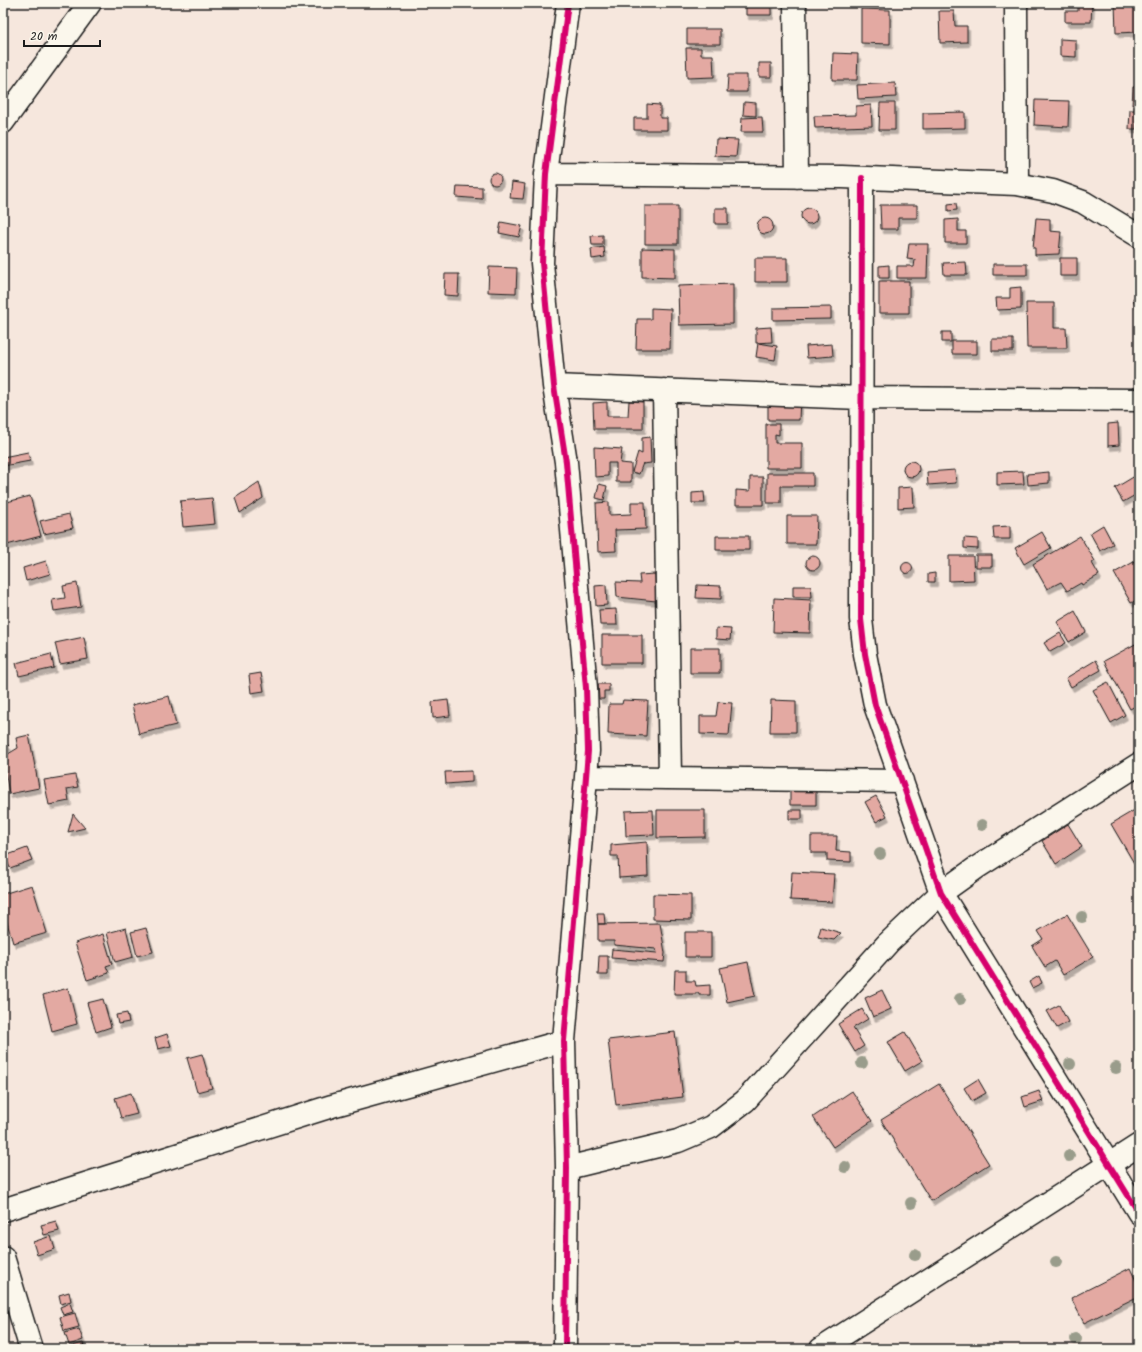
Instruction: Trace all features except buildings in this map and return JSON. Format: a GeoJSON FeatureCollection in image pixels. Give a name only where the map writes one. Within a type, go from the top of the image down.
{"type":"FeatureCollection","features":[{"type":"Feature","properties":{"kind":"main road"},"geometry":{"type":"LineString","coordinates":[[3,122],[90,3]]}},
{"type":"Feature","properties":{"kind":"main road"},"geometry":{"type":"LineString","coordinates":[[565,1349],[567,1168],[564,1041],[588,751],[586,688],[566,462],[554,386],[542,263],[546,174],[568,3]]}},
{"type":"Feature","properties":{"kind":"main road"},"geometry":{"type":"LineString","coordinates":[[795,3],[797,177]]}},
{"type":"Feature","properties":{"kind":"main road"},"geometry":{"type":"LineString","coordinates":[[1016,3],[1018,184]]}},
{"type":"Feature","properties":{"kind":"main road"},"geometry":{"type":"LineString","coordinates":[[546,174],[862,178],[1018,184],[1053,191],[1083,202],[1139,236]]}},
{"type":"Feature","properties":{"kind":"main road"},"geometry":{"type":"LineString","coordinates":[[862,178],[861,619],[864,647],[875,705],[941,893],[1139,1213]]}},
{"type":"Feature","properties":{"kind":"main road"},"geometry":{"type":"LineString","coordinates":[[554,386],[861,398],[1139,400]]}},
{"type":"Feature","properties":{"kind":"main road"},"geometry":{"type":"LineString","coordinates":[[664,390],[670,778]]}},
{"type":"Feature","properties":{"kind":"main road"},"geometry":{"type":"LineString","coordinates":[[567,1168],[678,1141],[710,1127],[745,1101],[888,943],[941,893],[976,868],[1139,764]]}},
{"type":"Feature","properties":{"kind":"main road"},"geometry":{"type":"LineString","coordinates":[[586,777],[902,781]]}},
{"type":"Feature","properties":{"kind":"main road"},"geometry":{"type":"LineString","coordinates":[[3,1210],[332,1106],[564,1041]]}},
{"type":"Feature","properties":{"kind":"main road"},"geometry":{"type":"LineString","coordinates":[[821,1349],[1139,1144]]}},
{"type":"Feature","properties":{"kind":"main road"},"geometry":{"type":"LineString","coordinates":[[3,1257],[31,1349]]}},
{"type":"Feature","properties":{"kind":"cycle path"},"geometry":{"type":"LineString","coordinates":[[565,1349],[567,1168],[564,1041],[588,751],[586,688],[566,462],[554,386],[542,263],[546,174],[568,3]]}},
{"type":"Feature","properties":{"kind":"cycle path"},"geometry":{"type":"LineString","coordinates":[[862,178],[861,619],[865,654],[875,705],[941,893],[1139,1213]]}}]}
